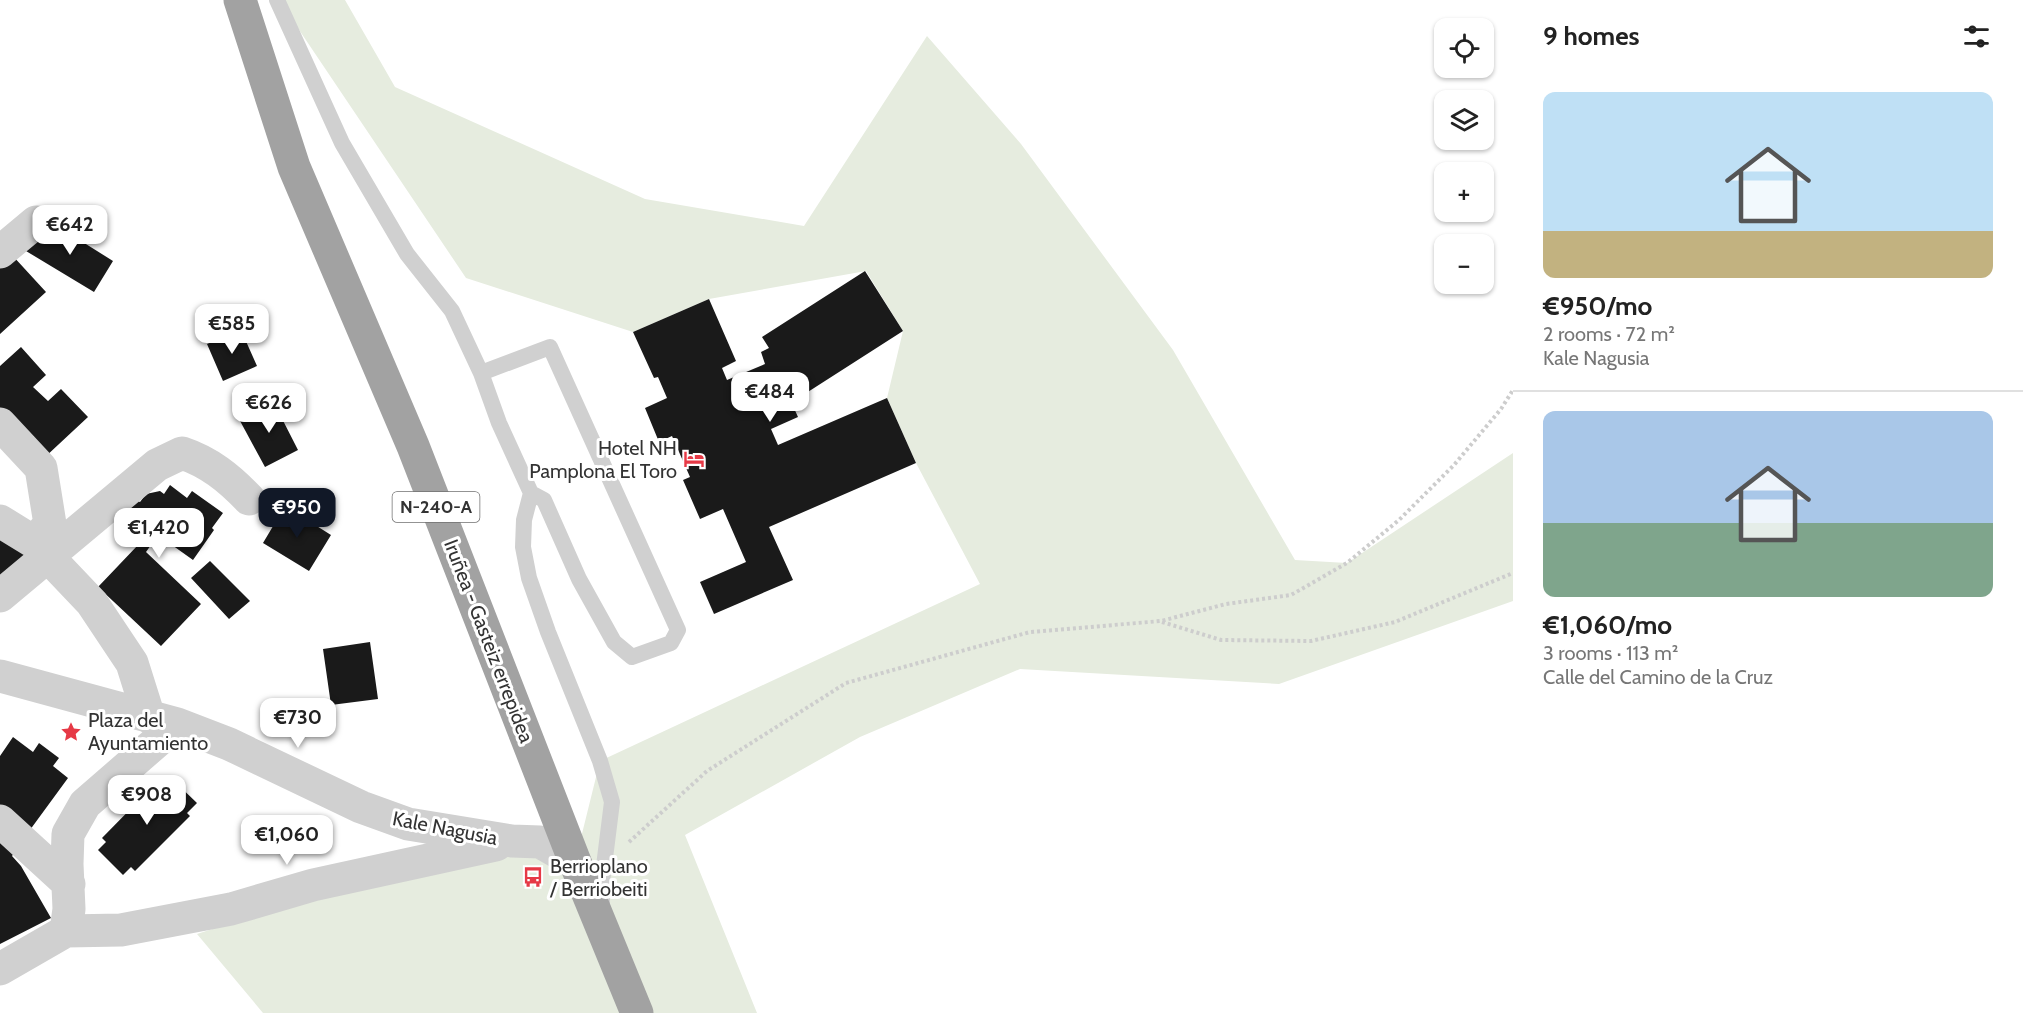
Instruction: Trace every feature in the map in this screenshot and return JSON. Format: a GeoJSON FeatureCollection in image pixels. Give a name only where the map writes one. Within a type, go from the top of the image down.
{"type":"FeatureCollection","features":[{"type":"Feature","properties":{"kind":"highway","name":"Iruñea - Gasteiz errepidea"},"geometry":{"type":"LineString","coordinates":[[240,0],[294,167],[413,446],[575,862],[637,1013]]}},
{"type":"Feature","properties":{"kind":"street"},"geometry":{"type":"LineString","coordinates":[[0,252],[36,222]]}},
{"type":"Feature","properties":{"kind":"street"},"geometry":{"type":"LineString","coordinates":[[0,424],[41,468],[50,524],[41,549]]}},
{"type":"Feature","properties":{"kind":"street"},"geometry":{"type":"LineString","coordinates":[[0,596],[41,549],[157,465],[182,453],[198,458],[230,479],[249,499]]}},
{"type":"Feature","properties":{"kind":"street"},"geometry":{"type":"LineString","coordinates":[[0,521],[41,549],[92,603],[132,663],[163,721],[85,804],[68,834],[69,909],[66,931]]}},
{"type":"Feature","properties":{"kind":"street","name":"Kale Nagusia"},"geometry":{"type":"LineString","coordinates":[[0,676],[163,721],[229,744],[370,811],[408,824],[512,841],[540,842],[575,862]]}},
{"type":"Feature","properties":{"kind":"street"},"geometry":{"type":"LineString","coordinates":[[0,821],[69,884]]}},
{"type":"Feature","properties":{"kind":"street"},"geometry":{"type":"LineString","coordinates":[[0,969],[66,931],[121,930],[231,909],[313,885],[512,841]]}},
{"type":"Feature","properties":{"kind":"lane"},"geometry":{"type":"LineString","coordinates":[[277,0],[342,143],[407,254],[452,311],[481,373],[499,423],[531,493],[544,500],[579,579],[614,642],[632,657],[671,643],[678,630],[550,347],[481,373]]}},
{"type":"Feature","properties":{"kind":"lane"},"geometry":{"type":"LineString","coordinates":[[531,493],[524,520],[523,547],[530,578],[552,643],[600,761],[612,802],[602,882],[602,928]]}},
{"type":"Feature","properties":{"kind":"path"},"geometry":{"type":"LineString","coordinates":[[607,850],[630,842],[707,771],[846,683],[1030,632],[1161,621],[1226,604],[1291,595],[1347,563],[1399,520],[1454,465],[1501,409],[1513,390]]}},
{"type":"Feature","properties":{"kind":"path"},"geometry":{"type":"LineString","coordinates":[[1161,621],[1221,640],[1311,641],[1395,622],[1513,573]]}},
{"type":"Feature","properties":{"kind":"shaded area"},"geometry":{"type":"Polygon","coordinates":[[[279,0],[345,0],[395,87],[645,199],[804,226],[927,36],[1021,144],[1173,350],[1295,560],[1347,563],[1513,453],[1513,601],[1279,684],[1020,669],[860,737],[685,835],[757,1013],[263,1013],[197,934],[411,864],[512,841],[575,862],[600,761],[980,584],[916,463],[887,398],[903,331],[866,271],[709,299],[633,332],[466,278],[279,0]]]}},
{"type":"Feature","properties":{"kind":"building"},"geometry":{"type":"Polygon","coordinates":[[[46,219],[113,261],[94,292],[26,251],[46,219]]]}},
{"type":"Feature","properties":{"kind":"building"},"geometry":{"type":"Polygon","coordinates":[[[12,255],[46,292],[0,334],[0,266],[12,255]]]}},
{"type":"Feature","properties":{"kind":"building"},"geometry":{"type":"Polygon","coordinates":[[[865,271],[903,331],[800,397],[796,390],[788,395],[798,417],[771,429],[778,445],[887,398],[916,463],[769,527],[793,580],[714,614],[700,582],[746,562],[723,509],[700,519],[683,480],[690,477],[672,436],[659,442],[645,408],[667,398],[658,377],[654,378],[633,332],[709,299],[736,361],[722,368],[727,380],[765,364],[761,352],[769,348],[762,337],[865,271]]]}},
{"type":"Feature","properties":{"kind":"building"},"geometry":{"type":"Polygon","coordinates":[[[241,330],[257,366],[223,381],[207,344],[241,330]]]}},
{"type":"Feature","properties":{"kind":"building"},"geometry":{"type":"Polygon","coordinates":[[[21,347],[46,375],[33,387],[48,401],[61,389],[88,417],[44,458],[0,412],[0,366],[21,347]]]}},
{"type":"Feature","properties":{"kind":"building"},"geometry":{"type":"Polygon","coordinates":[[[273,401],[298,450],[265,467],[239,419],[273,401]]]}},
{"type":"Feature","properties":{"kind":"building"},"geometry":{"type":"Polygon","coordinates":[[[170,485],[187,498],[192,491],[223,513],[193,560],[158,535],[146,552],[201,604],[161,646],[98,587],[138,545],[112,516],[132,498],[140,502],[146,494],[160,491],[164,494],[170,485]]]}},
{"type":"Feature","properties":{"kind":"building"},"geometry":{"type":"Polygon","coordinates":[[[285,506],[331,535],[309,571],[263,543],[285,506]]]}},
{"type":"Feature","properties":{"kind":"building"},"geometry":{"type":"Polygon","coordinates":[[[0,527],[32,552],[0,579],[0,527]]]}},
{"type":"Feature","properties":{"kind":"building"},"geometry":{"type":"Polygon","coordinates":[[[210,561],[250,601],[229,619],[191,578],[210,561]]]}},
{"type":"Feature","properties":{"kind":"building"},"geometry":{"type":"Polygon","coordinates":[[[370,642],[378,699],[331,705],[323,649],[370,642]]]}},
{"type":"Feature","properties":{"kind":"building"},"geometry":{"type":"Polygon","coordinates":[[[13,737],[33,752],[39,743],[59,758],[53,766],[68,778],[27,834],[0,815],[0,756],[13,737]]]}},
{"type":"Feature","properties":{"kind":"building"},"geometry":{"type":"Polygon","coordinates":[[[171,778],[197,803],[187,813],[190,816],[135,871],[131,867],[123,875],[98,850],[106,842],[102,838],[156,783],[161,788],[171,778]]]}},
{"type":"Feature","properties":{"kind":"building"},"geometry":{"type":"Polygon","coordinates":[[[0,830],[19,846],[12,856],[21,866],[51,918],[0,944],[0,830]]]}},
{"type":"Feature","properties":{"kind":"place","name":"Hotel NH Pamplona El Toro"},"geometry":{"type":"Point","coordinates":[694,459]}},
{"type":"Feature","properties":{"kind":"place","name":"Plaza del Ayuntamiento"},"geometry":{"type":"Point","coordinates":[71,732]}},
{"type":"Feature","properties":{"kind":"place","name":"Berrioplano / Berriobeiti"},"geometry":{"type":"Point","coordinates":[533,877]}}]}
